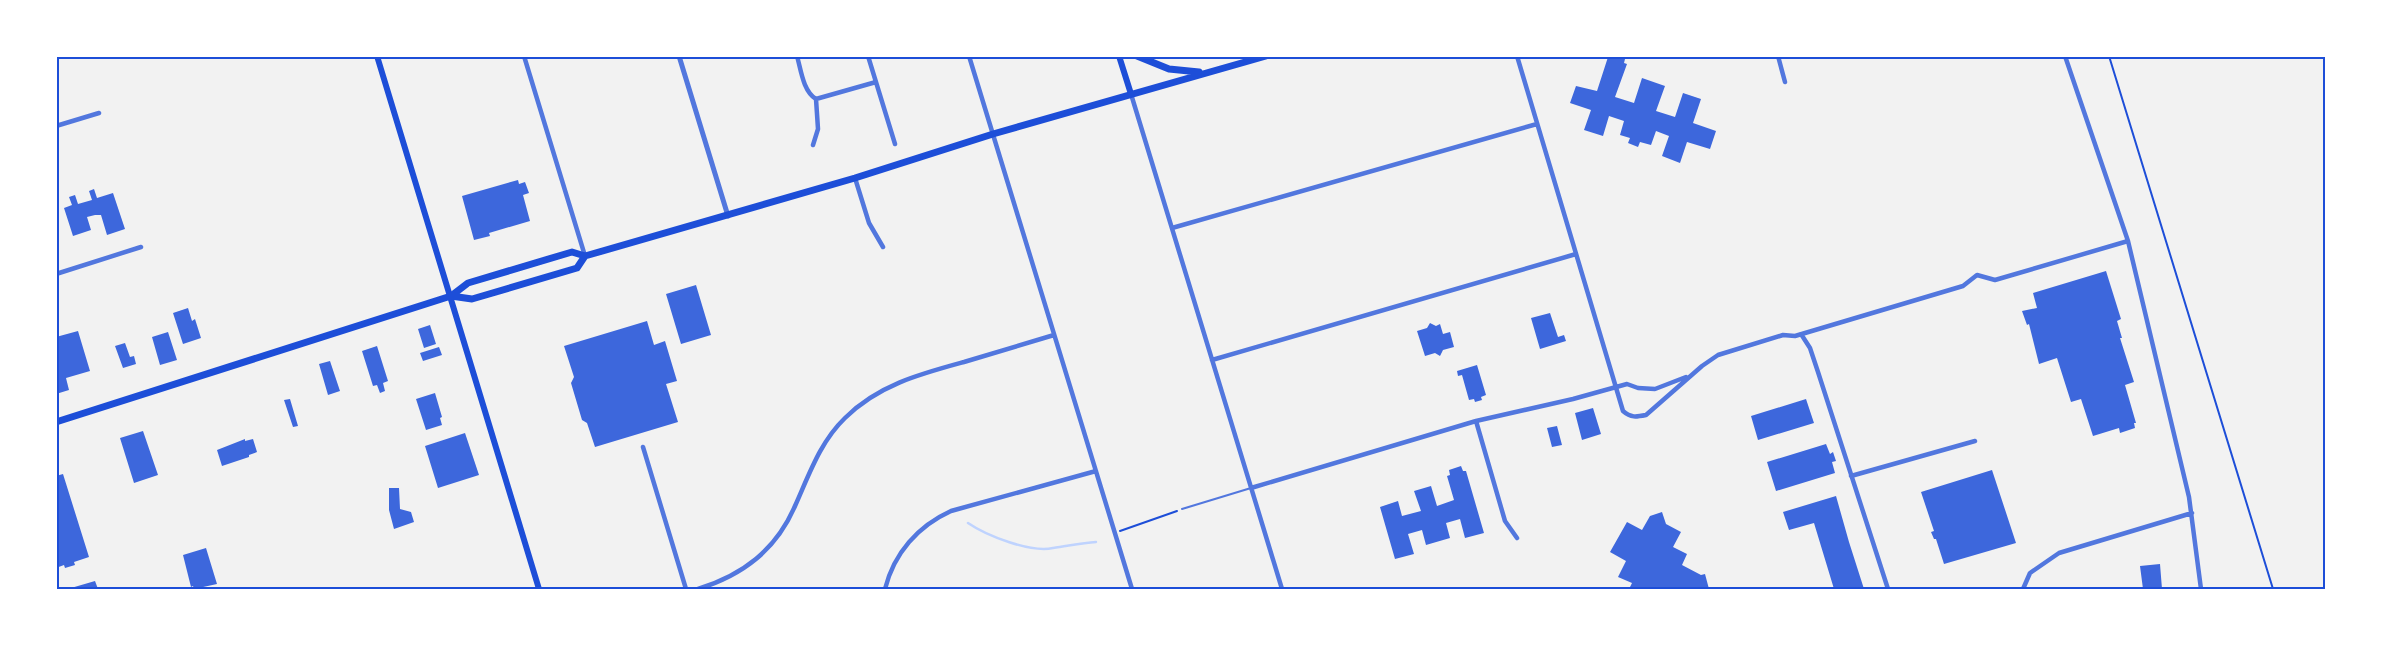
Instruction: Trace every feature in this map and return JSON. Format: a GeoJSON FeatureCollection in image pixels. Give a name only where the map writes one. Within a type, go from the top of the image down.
{"type":"FeatureCollection","features":[{"type":"Feature","properties":{"kind":"main road"},"geometry":{"type":"LineString","coordinates":[[378,56],[540,589]]}},
{"type":"Feature","properties":{"kind":"main road"},"geometry":{"type":"LineString","coordinates":[[1119,56],[1131,94]]}},
{"type":"Feature","properties":{"kind":"main road"},"geometry":{"type":"LineString","coordinates":[[1137,56],[1169,69],[1207,72]]}},
{"type":"Feature","properties":{"kind":"main road"},"geometry":{"type":"LineString","coordinates":[[56,422],[451,296],[468,283],[564,254],[572,252],[585,256],[728,216],[993,134],[1266,56]]}},
{"type":"Feature","properties":{"kind":"main road"},"geometry":{"type":"LineString","coordinates":[[451,296],[472,299],[577,268],[585,256]]}},
{"type":"Feature","properties":{"kind":"street"},"geometry":{"type":"LineString","coordinates":[[524,56],[585,256]]}},
{"type":"Feature","properties":{"kind":"street"},"geometry":{"type":"LineString","coordinates":[[686,56],[679,57],[728,216]]}},
{"type":"Feature","properties":{"kind":"street"},"geometry":{"type":"LineString","coordinates":[[797,56],[809,94],[816,99]]}},
{"type":"Feature","properties":{"kind":"street"},"geometry":{"type":"LineString","coordinates":[[868,56],[895,144]]}},
{"type":"Feature","properties":{"kind":"street"},"geometry":{"type":"LineString","coordinates":[[969,56],[1132,589]]}},
{"type":"Feature","properties":{"kind":"street"},"geometry":{"type":"LineString","coordinates":[[1516,56],[1623,411],[1628,416],[1646,415],[1709,360],[1727,351],[1783,335],[1795,336],[1963,286],[1976,275],[1995,280],[2128,241]]}},
{"type":"Feature","properties":{"kind":"street"},"geometry":{"type":"LineString","coordinates":[[1778,56],[1785,82]]}},
{"type":"Feature","properties":{"kind":"street"},"geometry":{"type":"LineString","coordinates":[[2065,56],[2128,241],[2192,512],[2201,589]]}},
{"type":"Feature","properties":{"kind":"street"},"geometry":{"type":"LineString","coordinates":[[816,99],[876,82]]}},
{"type":"Feature","properties":{"kind":"street"},"geometry":{"type":"LineString","coordinates":[[1131,94],[1282,589]]}},
{"type":"Feature","properties":{"kind":"street"},"geometry":{"type":"LineString","coordinates":[[813,146],[818,129],[816,99]]}},
{"type":"Feature","properties":{"kind":"street"},"geometry":{"type":"LineString","coordinates":[[56,126],[99,113]]}},
{"type":"Feature","properties":{"kind":"street"},"geometry":{"type":"LineString","coordinates":[[1172,228],[1537,124]]}},
{"type":"Feature","properties":{"kind":"street"},"geometry":{"type":"LineString","coordinates":[[855,178],[869,223],[883,247]]}},
{"type":"Feature","properties":{"kind":"street"},"geometry":{"type":"LineString","coordinates":[[56,274],[141,247]]}},
{"type":"Feature","properties":{"kind":"street"},"geometry":{"type":"LineString","coordinates":[[1212,360],[1576,254]]}},
{"type":"Feature","properties":{"kind":"street"},"geometry":{"type":"LineString","coordinates":[[1801,334],[1810,348],[1888,589]]}},
{"type":"Feature","properties":{"kind":"street"},"geometry":{"type":"LineString","coordinates":[[698,589],[729,577],[756,560],[770,547],[786,524],[825,443],[845,418],[873,395],[916,376],[1054,335]]}},
{"type":"Feature","properties":{"kind":"street"},"geometry":{"type":"LineString","coordinates":[[1251,488],[1476,422],[1627,384],[1638,388],[1655,389],[1691,375]]}},
{"type":"Feature","properties":{"kind":"street"},"geometry":{"type":"LineString","coordinates":[[1476,422],[1505,521],[1517,538]]}},
{"type":"Feature","properties":{"kind":"street"},"geometry":{"type":"LineString","coordinates":[[1851,476],[1975,441]]}},
{"type":"Feature","properties":{"kind":"street"},"geometry":{"type":"LineString","coordinates":[[643,447],[686,589]]}},
{"type":"Feature","properties":{"kind":"street"},"geometry":{"type":"LineString","coordinates":[[885,589],[891,570],[902,550],[934,519],[951,512],[1096,471]]}},
{"type":"Feature","properties":{"kind":"street"},"geometry":{"type":"LineString","coordinates":[[2023,589],[2030,573],[2059,554],[2192,512]]}},
{"type":"Feature","properties":{"kind":"lane"},"geometry":{"type":"LineString","coordinates":[[1182,509],[1251,488]]}},
{"type":"Feature","properties":{"kind":"path"},"geometry":{"type":"LineString","coordinates":[[2109,56],[2273,589]]}},
{"type":"Feature","properties":{"kind":"path"},"geometry":{"type":"LineString","coordinates":[[1115,533],[1182,509]]}},
{"type":"Feature","properties":{"kind":"building"},"geometry":{"type":"Polygon","coordinates":[[[1608,57],[1625,59],[1624,63],[1627,64],[1615,97],[1634,103],[1642,78],[1665,86],[1656,111],[1675,117],[1683,93],[1701,99],[1693,123],[1716,131],[1710,149],[1687,142],[1680,163],[1662,156],[1669,136],[1656,131],[1651,145],[1640,142],[1638,147],[1628,143],[1630,138],[1620,135],[1624,121],[1609,116],[1603,136],[1584,130],[1591,110],[1570,103],[1576,86],[1597,91],[1608,57]]]}},
{"type":"Feature","properties":{"kind":"building"},"geometry":{"type":"Polygon","coordinates":[[[518,180],[519,184],[525,182],[529,193],[523,195],[530,221],[489,233],[490,236],[474,240],[462,196],[518,180]]]}},
{"type":"Feature","properties":{"kind":"building"},"geometry":{"type":"Polygon","coordinates":[[[94,189],[97,198],[113,193],[125,229],[107,235],[101,215],[95,215],[87,217],[91,230],[73,236],[64,208],[72,205],[69,197],[75,195],[78,204],[92,200],[89,191],[94,189]]]}},
{"type":"Feature","properties":{"kind":"building"},"geometry":{"type":"Polygon","coordinates":[[[2106,271],[2121,319],[2117,321],[2122,338],[2120,338],[2134,382],[2125,385],[2136,423],[2134,423],[2135,428],[2120,433],[2119,428],[2093,436],[2081,399],[2071,402],[2057,358],[2039,364],[2029,324],[2027,325],[2022,311],[2037,308],[2033,293],[2106,271]]]}},
{"type":"Feature","properties":{"kind":"building"},"geometry":{"type":"Polygon","coordinates":[[[696,285],[711,335],[681,344],[666,294],[696,285]]]}},
{"type":"Feature","properties":{"kind":"building"},"geometry":{"type":"Polygon","coordinates":[[[188,308],[192,321],[195,319],[201,338],[183,344],[173,313],[188,308]]]}},
{"type":"Feature","properties":{"kind":"building"},"geometry":{"type":"Polygon","coordinates":[[[1550,313],[1558,337],[1564,335],[1566,341],[1540,349],[1531,318],[1550,313]]]}},
{"type":"Feature","properties":{"kind":"building"},"geometry":{"type":"Polygon","coordinates":[[[647,321],[654,345],[665,341],[677,381],[666,384],[678,422],[595,447],[587,423],[582,420],[571,383],[574,377],[564,346],[647,321]]]}},
{"type":"Feature","properties":{"kind":"building"},"geometry":{"type":"Polygon","coordinates":[[[1430,323],[1436,326],[1440,324],[1443,334],[1450,332],[1454,347],[1443,350],[1440,356],[1435,353],[1425,356],[1417,331],[1427,328],[1430,323]]]}},
{"type":"Feature","properties":{"kind":"building"},"geometry":{"type":"Polygon","coordinates":[[[430,325],[436,344],[424,348],[418,329],[430,325]]]}},
{"type":"Feature","properties":{"kind":"building"},"geometry":{"type":"Polygon","coordinates":[[[78,331],[90,371],[66,378],[69,390],[56,394],[56,337],[78,331]]]}},
{"type":"Feature","properties":{"kind":"building"},"geometry":{"type":"Polygon","coordinates":[[[168,332],[177,360],[160,365],[152,337],[168,332]]]}},
{"type":"Feature","properties":{"kind":"building"},"geometry":{"type":"Polygon","coordinates":[[[125,343],[130,357],[134,356],[136,364],[123,368],[115,346],[125,343]]]}},
{"type":"Feature","properties":{"kind":"building"},"geometry":{"type":"Polygon","coordinates":[[[377,346],[388,381],[383,383],[385,391],[380,393],[377,385],[373,386],[362,351],[377,346]]]}},
{"type":"Feature","properties":{"kind":"building"},"geometry":{"type":"Polygon","coordinates":[[[439,347],[442,355],[423,361],[420,353],[439,347]]]}},
{"type":"Feature","properties":{"kind":"building"},"geometry":{"type":"Polygon","coordinates":[[[330,361],[340,391],[328,395],[319,364],[330,361]]]}},
{"type":"Feature","properties":{"kind":"building"},"geometry":{"type":"Polygon","coordinates":[[[1477,365],[1486,395],[1481,397],[1482,400],[1475,402],[1474,399],[1469,400],[1462,375],[1458,376],[1457,371],[1477,365]]]}},
{"type":"Feature","properties":{"kind":"building"},"geometry":{"type":"Polygon","coordinates":[[[435,393],[442,417],[440,418],[442,425],[426,430],[416,399],[435,393]]]}},
{"type":"Feature","properties":{"kind":"building"},"geometry":{"type":"Polygon","coordinates":[[[290,399],[298,426],[293,427],[284,400],[290,399]]]}},
{"type":"Feature","properties":{"kind":"building"},"geometry":{"type":"Polygon","coordinates":[[[1806,399],[1814,423],[1758,440],[1751,416],[1806,399]]]}},
{"type":"Feature","properties":{"kind":"building"},"geometry":{"type":"Polygon","coordinates":[[[1593,408],[1601,434],[1582,440],[1575,413],[1593,408]]]}},
{"type":"Feature","properties":{"kind":"building"},"geometry":{"type":"Polygon","coordinates":[[[1557,426],[1562,445],[1552,447],[1547,428],[1557,426]]]}},
{"type":"Feature","properties":{"kind":"building"},"geometry":{"type":"Polygon","coordinates":[[[143,431],[158,475],[134,483],[120,438],[143,431]]]}},
{"type":"Feature","properties":{"kind":"building"},"geometry":{"type":"Polygon","coordinates":[[[465,433],[479,475],[438,488],[425,446],[465,433]]]}},
{"type":"Feature","properties":{"kind":"building"},"geometry":{"type":"Polygon","coordinates":[[[245,439],[245,441],[253,439],[257,452],[249,455],[249,457],[222,466],[217,450],[245,439]]]}},
{"type":"Feature","properties":{"kind":"building"},"geometry":{"type":"Polygon","coordinates":[[[1826,444],[1830,454],[1833,452],[1836,461],[1832,462],[1835,473],[1776,491],[1767,462],[1826,444]]]}},
{"type":"Feature","properties":{"kind":"building"},"geometry":{"type":"Polygon","coordinates":[[[1461,466],[1463,471],[1466,471],[1484,533],[1465,538],[1460,519],[1446,523],[1450,538],[1426,545],[1422,530],[1408,534],[1414,554],[1395,559],[1380,507],[1398,501],[1402,516],[1421,511],[1414,491],[1431,486],[1437,506],[1454,500],[1447,476],[1450,475],[1449,470],[1461,466]]]}},
{"type":"Feature","properties":{"kind":"building"},"geometry":{"type":"Polygon","coordinates":[[[1992,470],[2016,543],[1944,564],[1936,539],[1934,539],[1931,532],[1934,531],[1921,492],[1992,470]]]}},
{"type":"Feature","properties":{"kind":"building"},"geometry":{"type":"Polygon","coordinates":[[[63,474],[89,557],[74,562],[75,565],[65,568],[64,565],[56,568],[56,476],[63,474]]]}},
{"type":"Feature","properties":{"kind":"building"},"geometry":{"type":"Polygon","coordinates":[[[389,488],[399,488],[400,509],[411,512],[414,522],[394,529],[389,510],[389,488]]]}},
{"type":"Feature","properties":{"kind":"building"},"geometry":{"type":"Polygon","coordinates":[[[1836,496],[1864,589],[1834,589],[1814,523],[1789,530],[1783,512],[1836,496]]]}},
{"type":"Feature","properties":{"kind":"building"},"geometry":{"type":"Polygon","coordinates":[[[1662,512],[1666,524],[1681,532],[1673,547],[1687,554],[1682,565],[1701,575],[1705,574],[1709,589],[1629,589],[1632,583],[1618,577],[1626,561],[1610,552],[1627,522],[1642,530],[1650,516],[1662,512]]]}},
{"type":"Feature","properties":{"kind":"building"},"geometry":{"type":"Polygon","coordinates":[[[206,548],[217,584],[194,589],[193,586],[191,587],[183,555],[206,548]]]}},
{"type":"Feature","properties":{"kind":"building"},"geometry":{"type":"Polygon","coordinates":[[[2160,564],[2162,589],[2143,589],[2140,566],[2160,564]]]}},
{"type":"Feature","properties":{"kind":"building"},"geometry":{"type":"Polygon","coordinates":[[[95,581],[98,589],[71,589],[71,588],[95,581]]]}},
{"type":"Feature","properties":{"kind":"waterway"},"geometry":{"type":"LineString","coordinates":[[968,523],[997,538],[1033,548],[1044,549],[1096,542]]}}]}
